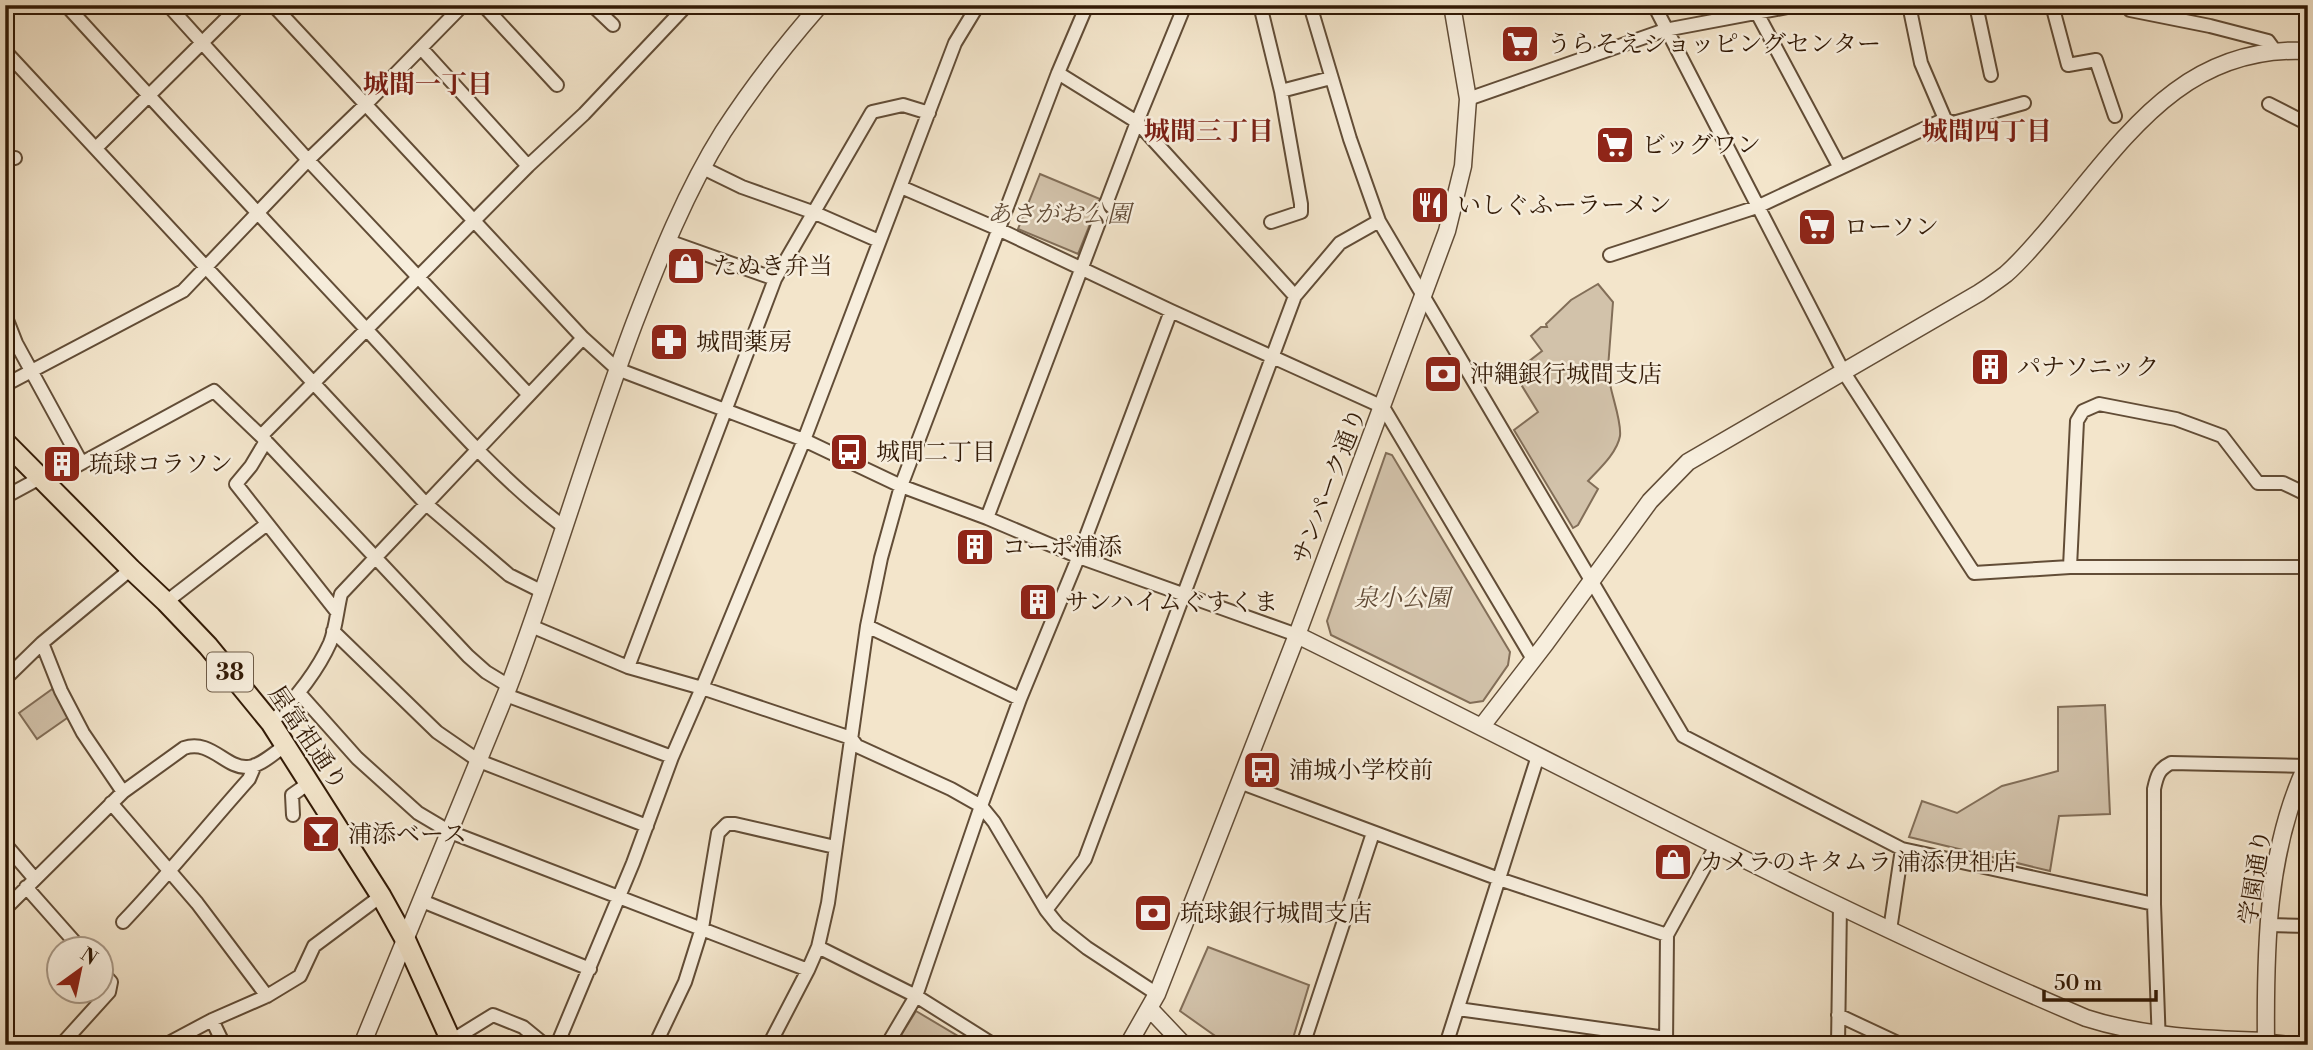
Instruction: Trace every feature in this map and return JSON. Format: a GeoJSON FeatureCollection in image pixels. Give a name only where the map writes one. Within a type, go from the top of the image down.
{"type":"FeatureCollection","features":[{"type":"Feature","properties":{"kind":"main road","name":"屋富祖通り"},"geometry":{"type":"LineString","coordinates":[[5,442],[166,601],[216,655],[271,723],[381,896],[406,941],[452,1043]]}},
{"type":"Feature","properties":{"kind":"street"},"geometry":{"type":"LineString","coordinates":[[66,5],[477,449],[537,506],[564,527]]}},
{"type":"Feature","properties":{"kind":"street"},"geometry":{"type":"LineString","coordinates":[[167,5],[308,160],[529,395]]}},
{"type":"Feature","properties":{"kind":"street"},"geometry":{"type":"LineString","coordinates":[[96,148],[240,5]]}},
{"type":"Feature","properties":{"kind":"street"},"geometry":{"type":"LineString","coordinates":[[273,5],[583,338],[617,369],[804,440],[901,486],[987,518],[1079,557],[1297,635],[1716,846],[1890,930],[2086,1018],[2159,1040],[2304,1045]]}},
{"type":"Feature","properties":{"kind":"street"},"geometry":{"type":"LineString","coordinates":[[5,385],[183,291],[256,213],[463,5]]}},
{"type":"Feature","properties":{"kind":"street"},"geometry":{"type":"LineString","coordinates":[[483,5],[558,85]]}},
{"type":"Feature","properties":{"kind":"street"},"geometry":{"type":"LineString","coordinates":[[592,5],[613,25]]}},
{"type":"Feature","properties":{"kind":"street"},"geometry":{"type":"LineString","coordinates":[[337,612],[236,484],[251,466],[263,438],[313,381],[528,166],[584,114],[687,5]]}},
{"type":"Feature","properties":{"kind":"street"},"geometry":{"type":"LineString","coordinates":[[362,1045],[507,690],[617,369],[668,241],[703,168],[743,103],[820,5]]}},
{"type":"Feature","properties":{"kind":"street"},"geometry":{"type":"LineString","coordinates":[[557,1045],[590,969],[672,757],[804,440],[955,43],[978,5]]}},
{"type":"Feature","properties":{"kind":"street"},"geometry":{"type":"LineString","coordinates":[[769,1045],[818,947],[828,903],[867,626],[881,558],[901,486],[1058,73],[1087,5]]}},
{"type":"Feature","properties":{"kind":"street"},"geometry":{"type":"LineString","coordinates":[[987,518],[1185,5]]}},
{"type":"Feature","properties":{"kind":"street"},"geometry":{"type":"LineString","coordinates":[[1260,5],[1281,91],[1301,212],[1271,222]]}},
{"type":"Feature","properties":{"kind":"street"},"geometry":{"type":"LineString","coordinates":[[1310,5],[1331,78],[1379,221],[1684,736],[1902,849],[2154,904]]}},
{"type":"Feature","properties":{"kind":"street","name":"サンパーク通り"},"geometry":{"type":"LineString","coordinates":[[1128,1045],[1154,1002],[1297,635],[1447,231],[1463,166],[1468,99],[1452,5]]}},
{"type":"Feature","properties":{"kind":"street"},"geometry":{"type":"LineString","coordinates":[[1654,5],[1843,371],[1974,573],[2070,567],[2308,567]]}},
{"type":"Feature","properties":{"kind":"street"},"geometry":{"type":"LineString","coordinates":[[1468,99],[1665,30],[1798,5]]}},
{"type":"Feature","properties":{"kind":"street"},"geometry":{"type":"LineString","coordinates":[[1909,5],[1921,63],[1945,119],[1953,123],[2024,103]]}},
{"type":"Feature","properties":{"kind":"street"},"geometry":{"type":"LineString","coordinates":[[1976,5],[1992,75]]}},
{"type":"Feature","properties":{"kind":"street"},"geometry":{"type":"LineString","coordinates":[[2052,5],[2068,65],[2096,60],[2115,116]]}},
{"type":"Feature","properties":{"kind":"street"},"geometry":{"type":"LineString","coordinates":[[2128,5],[2130,10],[2268,41],[2276,52]]}},
{"type":"Feature","properties":{"kind":"street"},"geometry":{"type":"LineString","coordinates":[[1757,13],[1840,168]]}},
{"type":"Feature","properties":{"kind":"street"},"geometry":{"type":"LineString","coordinates":[[421,48],[528,166]]}},
{"type":"Feature","properties":{"kind":"street"},"geometry":{"type":"LineString","coordinates":[[5,51],[425,503],[509,575],[542,592]]}},
{"type":"Feature","properties":{"kind":"street"},"geometry":{"type":"LineString","coordinates":[[1482,726],[1650,501],[1688,461],[1979,293],[2005,274],[2028,252],[2155,105],[2183,83],[2218,66],[2253,55],[2308,51]]}},
{"type":"Feature","properties":{"kind":"street"},"geometry":{"type":"LineString","coordinates":[[1058,73],[1138,122],[1295,296]]}},
{"type":"Feature","properties":{"kind":"street"},"geometry":{"type":"LineString","coordinates":[[1281,91],[1331,78]]}},
{"type":"Feature","properties":{"kind":"street"},"geometry":{"type":"LineString","coordinates":[[2269,104],[2308,124]]}},
{"type":"Feature","properties":{"kind":"street"},"geometry":{"type":"LineString","coordinates":[[628,667],[775,279],[872,112],[904,105],[929,113]]}},
{"type":"Feature","properties":{"kind":"street"},"geometry":{"type":"LineString","coordinates":[[1610,255],[1756,207],[1945,119]]}},
{"type":"Feature","properties":{"kind":"street"},"geometry":{"type":"LineString","coordinates":[[703,168],[879,242]]}},
{"type":"Feature","properties":{"kind":"street"},"geometry":{"type":"LineString","coordinates":[[901,187],[998,229],[1382,407],[1533,659]]}},
{"type":"Feature","properties":{"kind":"street"},"geometry":{"type":"LineString","coordinates":[[1046,910],[1085,859],[1295,296],[1340,243],[1379,221]]}},
{"type":"Feature","properties":{"kind":"street"},"geometry":{"type":"LineString","coordinates":[[668,241],[775,279]]}},
{"type":"Feature","properties":{"kind":"street"},"geometry":{"type":"LineString","coordinates":[[887,1045],[916,996],[1020,699],[1079,557],[1171,311]]}},
{"type":"Feature","properties":{"kind":"street"},"geometry":{"type":"LineString","coordinates":[[5,315],[16,343],[81,462]]}},
{"type":"Feature","properties":{"kind":"street"},"geometry":{"type":"LineString","coordinates":[[271,723],[299,693],[331,641],[341,594],[583,338]]}},
{"type":"Feature","properties":{"kind":"street"},"geometry":{"type":"LineString","coordinates":[[5,497],[81,462],[214,391],[263,438],[468,656],[507,690],[672,757]]}},
{"type":"Feature","properties":{"kind":"street"},"geometry":{"type":"LineString","coordinates":[[2070,567],[2077,421],[2083,411],[2099,404],[2176,419],[2222,436],[2258,482],[2283,483],[2308,495]]}},
{"type":"Feature","properties":{"kind":"street"},"geometry":{"type":"LineString","coordinates":[[166,601],[267,524]]}},
{"type":"Feature","properties":{"kind":"street"},"geometry":{"type":"LineString","coordinates":[[5,680],[42,643],[131,569]]}},
{"type":"Feature","properties":{"kind":"street"},"geometry":{"type":"LineString","coordinates":[[531,626],[628,667],[702,688],[851,738],[857,746],[951,789],[981,806],[1046,910],[1071,936],[1154,1002],[1184,1045]]}},
{"type":"Feature","properties":{"kind":"street"},"geometry":{"type":"LineString","coordinates":[[867,626],[1020,699]]}},
{"type":"Feature","properties":{"kind":"street"},"geometry":{"type":"LineString","coordinates":[[332,631],[438,732],[479,761],[647,825]]}},
{"type":"Feature","properties":{"kind":"street"},"geometry":{"type":"LineString","coordinates":[[42,643],[61,691],[83,733],[123,792]]}},
{"type":"Feature","properties":{"kind":"street"},"geometry":{"type":"LineString","coordinates":[[299,693],[356,758],[418,813],[450,832],[808,970]]}},
{"type":"Feature","properties":{"kind":"street"},"geometry":{"type":"LineString","coordinates":[[5,909],[123,792],[184,748],[201,746],[240,766],[248,767],[286,745]]}},
{"type":"Feature","properties":{"kind":"street"},"geometry":{"type":"LineString","coordinates":[[1446,1045],[1538,756]]}},
{"type":"Feature","properties":{"kind":"street"},"geometry":{"type":"LineString","coordinates":[[2159,1040],[2154,904],[2154,789],[2157,776],[2162,768],[2171,763],[2307,764]]}},
{"type":"Feature","properties":{"kind":"street","name":"学園通り"},"geometry":{"type":"LineString","coordinates":[[2266,1043],[2272,887],[2277,856],[2290,810],[2307,764]]}},
{"type":"Feature","properties":{"kind":"street"},"geometry":{"type":"LineString","coordinates":[[123,922],[248,779],[255,765]]}},
{"type":"Feature","properties":{"kind":"street"},"geometry":{"type":"LineString","coordinates":[[1239,782],[1499,878],[1667,935]]}},
{"type":"Feature","properties":{"kind":"street"},"geometry":{"type":"LineString","coordinates":[[293,815],[292,795],[309,783]]}},
{"type":"Feature","properties":{"kind":"street"},"geometry":{"type":"LineString","coordinates":[[111,803],[197,903],[267,996]]}},
{"type":"Feature","properties":{"kind":"street"},"geometry":{"type":"LineString","coordinates":[[655,1045],[685,982],[702,928],[715,842],[721,828],[727,824],[764,830],[835,847]]}},
{"type":"Feature","properties":{"kind":"street"},"geometry":{"type":"LineString","coordinates":[[1303,1045],[1373,832]]}},
{"type":"Feature","properties":{"kind":"street"},"geometry":{"type":"LineString","coordinates":[[5,844],[30,883],[69,934]]}},
{"type":"Feature","properties":{"kind":"street"},"geometry":{"type":"LineString","coordinates":[[1458,1009],[1666,1041],[1667,935],[1716,846]]}},
{"type":"Feature","properties":{"kind":"street"},"geometry":{"type":"LineString","coordinates":[[1890,930],[1902,849]]}},
{"type":"Feature","properties":{"kind":"street"},"geometry":{"type":"LineString","coordinates":[[165,1045],[212,1020],[267,996],[300,976],[314,946],[381,896]]}},
{"type":"Feature","properties":{"kind":"street"},"geometry":{"type":"LineString","coordinates":[[422,901],[590,969]]}},
{"type":"Feature","properties":{"kind":"street"},"geometry":{"type":"LineString","coordinates":[[1838,1045],[1840,905]]}},
{"type":"Feature","properties":{"kind":"street"},"geometry":{"type":"LineString","coordinates":[[2269,925],[2308,926]]}},
{"type":"Feature","properties":{"kind":"street"},"geometry":{"type":"LineString","coordinates":[[818,947],[916,996],[994,1045]]}},
{"type":"Feature","properties":{"kind":"street"},"geometry":{"type":"LineString","coordinates":[[61,1045],[98,1004]]}},
{"type":"Feature","properties":{"kind":"street"},"geometry":{"type":"LineString","coordinates":[[452,1043],[493,1015],[523,1027],[545,1045]]}},
{"type":"Feature","properties":{"kind":"street"},"geometry":{"type":"LineString","coordinates":[[1838,1015],[1902,1045]]}},
{"type":"Feature","properties":{"kind":"street"},"geometry":{"type":"LineString","coordinates":[[212,1020],[224,1045]]}},
{"type":"Feature","properties":{"kind":"green space","name":"あさがお公園"},"geometry":{"type":"Polygon","coordinates":[[[1040,174],[1100,199],[1078,254],[1018,229],[1040,174]]]}},
{"type":"Feature","properties":{"kind":"green space"},"geometry":{"type":"Polygon","coordinates":[[[1598,284],[1613,302],[1608,368],[1605,368],[1608,371],[1620,436],[1611,455],[1588,481],[1598,489],[1578,525],[1573,528],[1514,430],[1538,412],[1514,373],[1542,351],[1531,336],[1541,327],[1547,327],[1546,324],[1571,300],[1598,284]]]}},
{"type":"Feature","properties":{"kind":"green space","name":"泉小公園"},"geometry":{"type":"Polygon","coordinates":[[[1386,453],[1392,455],[1510,652],[1508,665],[1483,701],[1470,703],[1331,635],[1327,621],[1386,453]]]}},
{"type":"Feature","properties":{"kind":"green space"},"geometry":{"type":"Polygon","coordinates":[[[55,687],[70,716],[37,739],[19,713],[55,687]]]}},
{"type":"Feature","properties":{"kind":"green space"},"geometry":{"type":"Polygon","coordinates":[[[2105,705],[2110,814],[2059,816],[2050,871],[1909,837],[1922,801],[1957,813],[2002,786],[2058,771],[2058,707],[2105,705]]]}},
{"type":"Feature","properties":{"kind":"green space"},"geometry":{"type":"Polygon","coordinates":[[[1208,947],[1309,985],[1291,1045],[1228,1045],[1180,1011],[1208,947]]]}},
{"type":"Feature","properties":{"kind":"green space"},"geometry":{"type":"Polygon","coordinates":[[[916,1011],[973,1045],[895,1045],[916,1011]]]}},
{"type":"Feature","properties":{"kind":"place","name":"うらそえショッピングセンター"},"geometry":{"type":"Point","coordinates":[1520,44]}},
{"type":"Feature","properties":{"kind":"place","name":"ビッグワン"},"geometry":{"type":"Point","coordinates":[1615,145]}},
{"type":"Feature","properties":{"kind":"place","name":"いしぐふーラーメン"},"geometry":{"type":"Point","coordinates":[1430,205]}},
{"type":"Feature","properties":{"kind":"place","name":"ローソン"},"geometry":{"type":"Point","coordinates":[1817,227]}},
{"type":"Feature","properties":{"kind":"place","name":"たぬき弁当"},"geometry":{"type":"Point","coordinates":[686,266]}},
{"type":"Feature","properties":{"kind":"place","name":"城間薬房"},"geometry":{"type":"Point","coordinates":[669,342]}},
{"type":"Feature","properties":{"kind":"place","name":"パナソニック"},"geometry":{"type":"Point","coordinates":[1990,367]}},
{"type":"Feature","properties":{"kind":"place","name":"沖縄銀行城間支店"},"geometry":{"type":"Point","coordinates":[1443,374]}},
{"type":"Feature","properties":{"kind":"place","name":"城間二丁目"},"geometry":{"type":"Point","coordinates":[849,452]}},
{"type":"Feature","properties":{"kind":"place","name":"琉球コラソン"},"geometry":{"type":"Point","coordinates":[62,464]}},
{"type":"Feature","properties":{"kind":"place","name":"コーポ浦添"},"geometry":{"type":"Point","coordinates":[975,547]}},
{"type":"Feature","properties":{"kind":"place","name":"サンハイムぐすくま"},"geometry":{"type":"Point","coordinates":[1038,602]}},
{"type":"Feature","properties":{"kind":"place","name":"浦城小学校前"},"geometry":{"type":"Point","coordinates":[1262,770]}},
{"type":"Feature","properties":{"kind":"place","name":"浦添ベース"},"geometry":{"type":"Point","coordinates":[321,834]}},
{"type":"Feature","properties":{"kind":"place","name":"カメラのキタムラ 浦添伊祖店"},"geometry":{"type":"Point","coordinates":[1673,862]}},
{"type":"Feature","properties":{"kind":"place","name":"琉球銀行城間支店"},"geometry":{"type":"Point","coordinates":[1153,913]}},
{"type":"Feature","properties":{"kind":"district","name":"城間一丁目"},"geometry":{"type":"Point","coordinates":[428,84]}},
{"type":"Feature","properties":{"kind":"district","name":"城間三丁目"},"geometry":{"type":"Point","coordinates":[1209,131]}},
{"type":"Feature","properties":{"kind":"district","name":"城間四丁目"},"geometry":{"type":"Point","coordinates":[1987,131]}}]}
